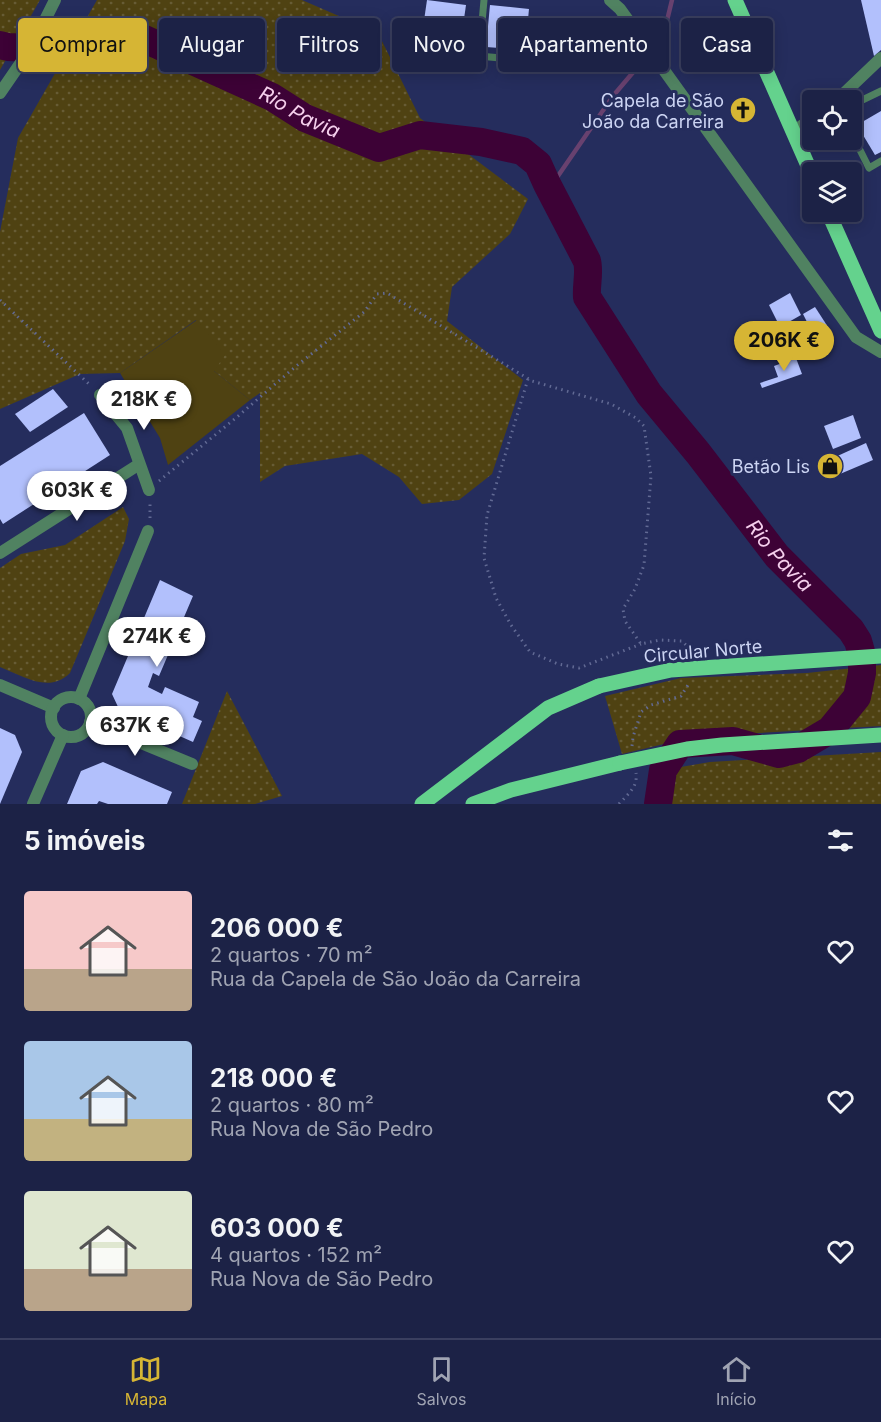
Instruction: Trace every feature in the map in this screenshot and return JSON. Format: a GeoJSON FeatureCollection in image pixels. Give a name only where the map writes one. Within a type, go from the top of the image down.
{"type":"FeatureCollection","features":[{"type":"Feature","properties":{"kind":"main road"},"geometry":{"type":"LineString","coordinates":[[735,0],[806,162]]}},
{"type":"Feature","properties":{"kind":"main road"},"geometry":{"type":"LineString","coordinates":[[832,222],[881,332]]}},
{"type":"Feature","properties":{"kind":"main road","name":"Circular Norte"},"geometry":{"type":"LineString","coordinates":[[422,804],[548,708],[598,686],[671,670],[881,656]]}},
{"type":"Feature","properties":{"kind":"main road"},"geometry":{"type":"LineString","coordinates":[[473,804],[511,790],[687,749],[881,735]]}},
{"type":"Feature","properties":{"kind":"street"},"geometry":{"type":"LineString","coordinates":[[0,93],[27,53],[55,0]]}},
{"type":"Feature","properties":{"kind":"street"},"geometry":{"type":"LineString","coordinates":[[610,0],[620,9],[856,337],[881,352]]}},
{"type":"Feature","properties":{"kind":"street"},"geometry":{"type":"LineString","coordinates":[[847,90],[881,58]]}},
{"type":"Feature","properties":{"kind":"street"},"geometry":{"type":"LineString","coordinates":[[793,132],[802,126]]}},
{"type":"Feature","properties":{"kind":"street"},"geometry":{"type":"LineString","coordinates":[[100,395],[127,428],[138,465],[149,490]]}},
{"type":"Feature","properties":{"kind":"street"},"geometry":{"type":"LineString","coordinates":[[0,553],[138,465]]}},
{"type":"Feature","properties":{"kind":"street"},"geometry":{"type":"LineString","coordinates":[[79,699],[148,531]]}},
{"type":"Feature","properties":{"kind":"street"},"geometry":{"type":"LineString","coordinates":[[0,685],[54,708]]}},
{"type":"Feature","properties":{"kind":"street"},"geometry":{"type":"LineString","coordinates":[[68,697],[79,699],[88,706],[90,722],[87,728],[76,736],[63,735],[54,726],[52,714],[54,708],[57,703],[68,697]]}},
{"type":"Feature","properties":{"kind":"street"},"geometry":{"type":"LineString","coordinates":[[90,722],[192,764]]}},
{"type":"Feature","properties":{"kind":"street"},"geometry":{"type":"LineString","coordinates":[[33,804],[63,735]]}},
{"type":"Feature","properties":{"kind":"lane"},"geometry":{"type":"LineString","coordinates":[[482,18],[484,0]]}},
{"type":"Feature","properties":{"kind":"lane"},"geometry":{"type":"LineString","coordinates":[[862,100],[881,91]]}},
{"type":"Feature","properties":{"kind":"lane"},"geometry":{"type":"LineString","coordinates":[[860,150],[869,168],[881,161]]}},
{"type":"Feature","properties":{"kind":"path"},"geometry":{"type":"LineString","coordinates":[[148,531],[149,490],[364,312],[377,294],[387,293],[528,379],[611,404],[636,418],[644,426],[651,476],[644,565],[635,589],[623,609],[625,621],[641,644]]}},
{"type":"Feature","properties":{"kind":"path"},"geometry":{"type":"LineString","coordinates":[[0,300],[100,395]]}},
{"type":"Feature","properties":{"kind":"path"},"geometry":{"type":"LineString","coordinates":[[528,379],[487,515],[484,558],[496,598],[511,625],[530,652],[558,664],[579,668],[641,644],[660,640],[682,640],[692,651],[691,661]]}},
{"type":"Feature","properties":{"kind":"path"},"geometry":{"type":"LineString","coordinates":[[632,747],[641,712],[651,705],[681,696],[690,682]]}},
{"type":"Feature","properties":{"kind":"path"},"geometry":{"type":"LineString","coordinates":[[619,804],[637,782],[635,770]]}},
{"type":"Feature","properties":{"kind":"shaded area"},"geometry":{"type":"Polygon","coordinates":[[[0,0],[40,0],[30,18],[18,18],[18,38],[0,70],[0,0]]]}},
{"type":"Feature","properties":{"kind":"shaded area"},"geometry":{"type":"Polygon","coordinates":[[[97,0],[302,0],[343,18],[277,18],[277,72],[380,72],[380,37],[392,61],[392,72],[397,72],[420,118],[528,199],[510,234],[452,287],[447,321],[523,380],[492,474],[459,500],[422,504],[399,477],[362,454],[285,466],[260,482],[260,393],[250,400],[214,371],[196,320],[120,373],[80,374],[0,409],[0,232],[18,138],[56,72],[147,72],[147,18],[87,18],[97,0]]]}},
{"type":"Feature","properties":{"kind":"shaded area"},"geometry":{"type":"Polygon","coordinates":[[[197,320],[225,355],[214,371],[250,400],[168,465],[160,438],[120,373],[197,320]]]}},
{"type":"Feature","properties":{"kind":"shaded area"},"geometry":{"type":"Polygon","coordinates":[[[123,507],[129,519],[125,541],[70,673],[62,679],[45,683],[0,667],[0,568],[21,554],[65,545],[123,507]]]}},
{"type":"Feature","properties":{"kind":"shaded area"},"geometry":{"type":"Polygon","coordinates":[[[881,665],[881,726],[685,739],[622,754],[605,696],[681,678],[807,673],[881,665]]]}},
{"type":"Feature","properties":{"kind":"shaded area"},"geometry":{"type":"Polygon","coordinates":[[[227,691],[282,796],[255,804],[182,804],[227,691]]]}},
{"type":"Feature","properties":{"kind":"shaded area"},"geometry":{"type":"Polygon","coordinates":[[[881,752],[881,804],[665,804],[669,769],[710,762],[881,752]]]}},
{"type":"Feature","properties":{"kind":"building"},"geometry":{"type":"Polygon","coordinates":[[[427,0],[466,5],[464,18],[424,18],[427,0]]]}},
{"type":"Feature","properties":{"kind":"building"},"geometry":{"type":"Polygon","coordinates":[[[861,0],[881,0],[881,50],[874,56],[861,0]]]}},
{"type":"Feature","properties":{"kind":"building"},"geometry":{"type":"Polygon","coordinates":[[[490,5],[529,9],[528,18],[498,18],[498,48],[486,47],[490,5]]]}},
{"type":"Feature","properties":{"kind":"building","name":"Capela de São João da Carreira"},"geometry":{"type":"Polygon","coordinates":[[[750,100],[755,114],[737,121],[732,106],[750,100]]]}},
{"type":"Feature","properties":{"kind":"building"},"geometry":{"type":"Polygon","coordinates":[[[881,111],[881,152],[875,155],[862,133],[862,122],[881,111]]]}},
{"type":"Feature","properties":{"kind":"building"},"geometry":{"type":"Polygon","coordinates":[[[790,293],[801,315],[780,327],[769,305],[790,293]]]}},
{"type":"Feature","properties":{"kind":"building"},"geometry":{"type":"Polygon","coordinates":[[[815,307],[828,327],[814,336],[803,314],[815,307]]]}},
{"type":"Feature","properties":{"kind":"building"},"geometry":{"type":"Polygon","coordinates":[[[796,358],[802,374],[762,388],[760,383],[778,377],[774,366],[796,358]]]}},
{"type":"Feature","properties":{"kind":"building"},"geometry":{"type":"Polygon","coordinates":[[[53,389],[68,407],[30,432],[15,414],[53,389]]]}},
{"type":"Feature","properties":{"kind":"building"},"geometry":{"type":"Polygon","coordinates":[[[84,413],[110,455],[3,524],[0,519],[0,466],[84,413]]]}},
{"type":"Feature","properties":{"kind":"building"},"geometry":{"type":"Polygon","coordinates":[[[853,415],[861,438],[833,449],[824,426],[853,415]]]}},
{"type":"Feature","properties":{"kind":"building"},"geometry":{"type":"Polygon","coordinates":[[[866,443],[873,460],[840,474],[833,458],[866,443]]]}},
{"type":"Feature","properties":{"kind":"building"},"geometry":{"type":"Polygon","coordinates":[[[160,580],[193,596],[159,676],[153,673],[148,687],[162,694],[165,687],[199,702],[193,717],[202,721],[193,742],[119,709],[112,694],[160,580]]]}},
{"type":"Feature","properties":{"kind":"building"},"geometry":{"type":"Polygon","coordinates":[[[0,728],[15,735],[22,752],[0,804],[0,728]]]}},
{"type":"Feature","properties":{"kind":"building"},"geometry":{"type":"Polygon","coordinates":[[[103,762],[172,792],[167,804],[108,804],[99,801],[97,804],[67,804],[81,771],[103,762]]]}},
{"type":"Feature","properties":{"kind":"waterway","name":"Rio Pavia"},"geometry":{"type":"LineString","coordinates":[[549,189],[613,96],[663,37],[672,0]]}},
{"type":"Feature","properties":{"kind":"waterway","name":"Rio Pavia"},"geometry":{"type":"LineString","coordinates":[[0,45],[52,49],[93,40],[140,37],[272,97],[305,118],[379,148],[420,135],[481,142],[522,151],[538,164],[587,261],[587,297],[649,394],[698,453],[777,556],[851,630],[858,641],[862,655],[862,673],[857,697],[830,730],[798,749],[779,754],[733,741],[680,744],[663,770],[658,804]]}},
{"type":"Feature","properties":{"kind":"place","name":"Capela de São João da Carreira"},"geometry":{"type":"Point","coordinates":[743,110]}},
{"type":"Feature","properties":{"kind":"place","name":"Betão Lis"},"geometry":{"type":"Point","coordinates":[830,466]}}]}
